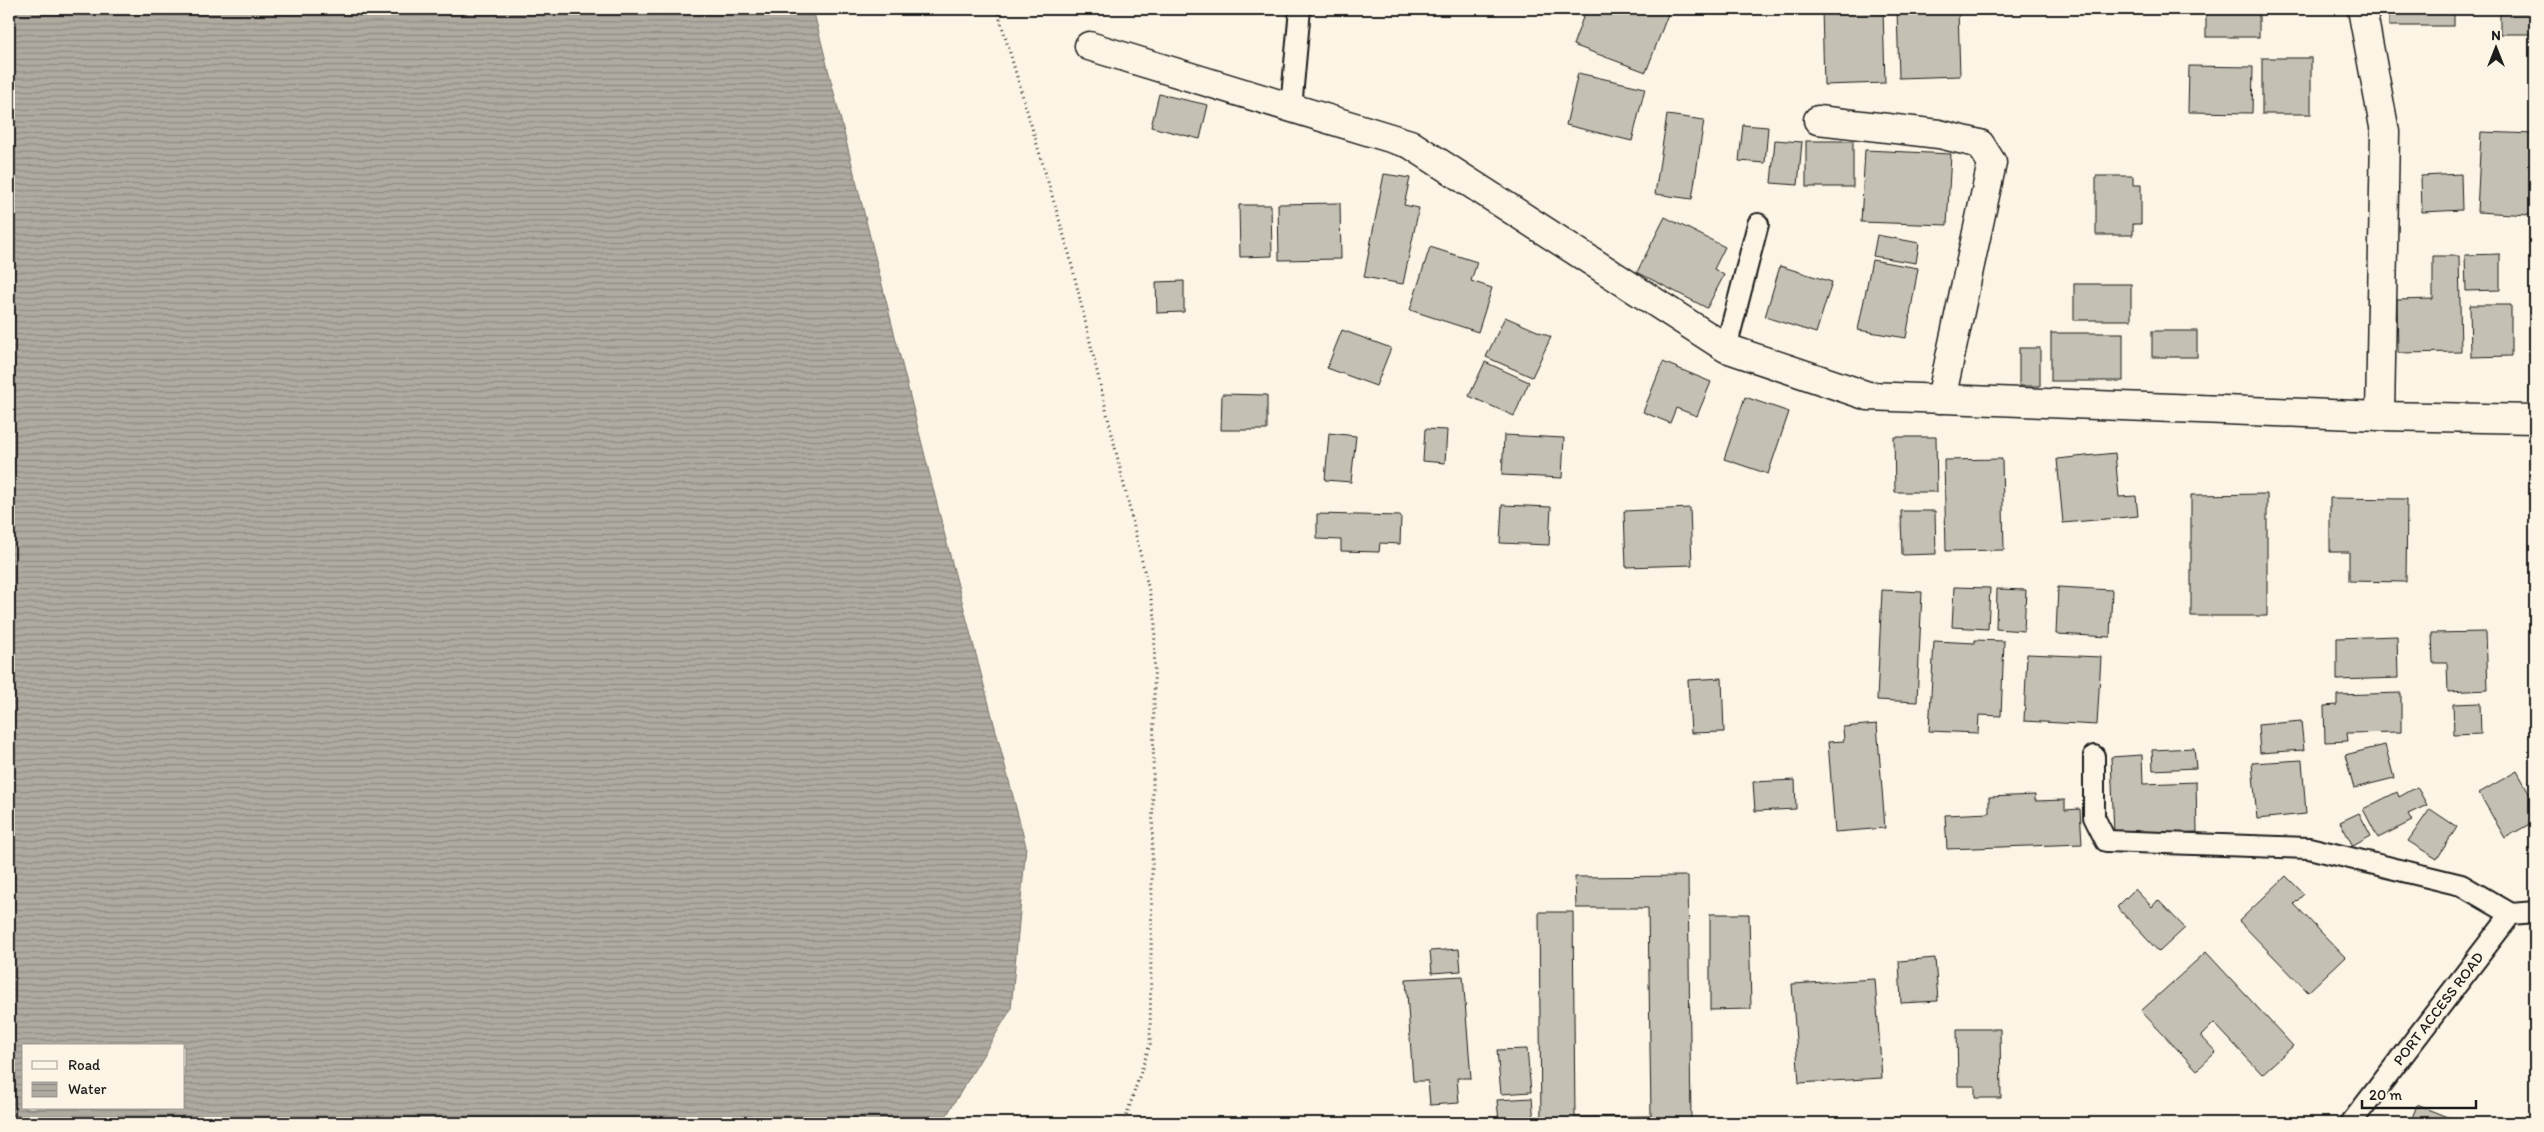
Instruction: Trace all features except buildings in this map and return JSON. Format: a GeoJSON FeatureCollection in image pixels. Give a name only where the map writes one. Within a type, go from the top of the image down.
{"type":"FeatureCollection","features":[{"type":"Feature","properties":{"kind":"street"},"geometry":{"type":"LineString","coordinates":[[2362,9],[2385,132],[2380,416]]}},
{"type":"Feature","properties":{"kind":"street"},"geometry":{"type":"LineString","coordinates":[[1089,46],[1410,144],[1726,348],[1868,396],[2380,416],[2535,419]]}},
{"type":"Feature","properties":{"kind":"street"},"geometry":{"type":"LineString","coordinates":[[1818,120],[1939,134],[1980,144],[1992,162],[1941,400]]}},
{"type":"Feature","properties":{"kind":"lane"},"geometry":{"type":"LineString","coordinates":[[1291,108],[1300,9]]}},
{"type":"Feature","properties":{"kind":"lane"},"geometry":{"type":"LineString","coordinates":[[1726,348],[1758,224]]}},
{"type":"Feature","properties":{"kind":"lane"},"geometry":{"type":"LineString","coordinates":[[2094,756],[2094,817],[2106,841],[2309,848],[2460,885],[2512,914],[2535,912]]}},
{"type":"Feature","properties":{"kind":"lane","name":"PORT ACCESS ROAD"},"geometry":{"type":"LineString","coordinates":[[2351,1123],[2512,914]]}},
{"type":"Feature","properties":{"kind":"path"},"geometry":{"type":"LineString","coordinates":[[997,9],[1069,253],[1156,616],[1150,1044],[1124,1123]]}},
{"type":"Feature","properties":{"kind":"water"},"geometry":{"type":"Polygon","coordinates":[[[9,9],[813,9],[945,536],[1026,846],[1011,1009],[942,1123],[9,1123],[9,9]]]}}]}
